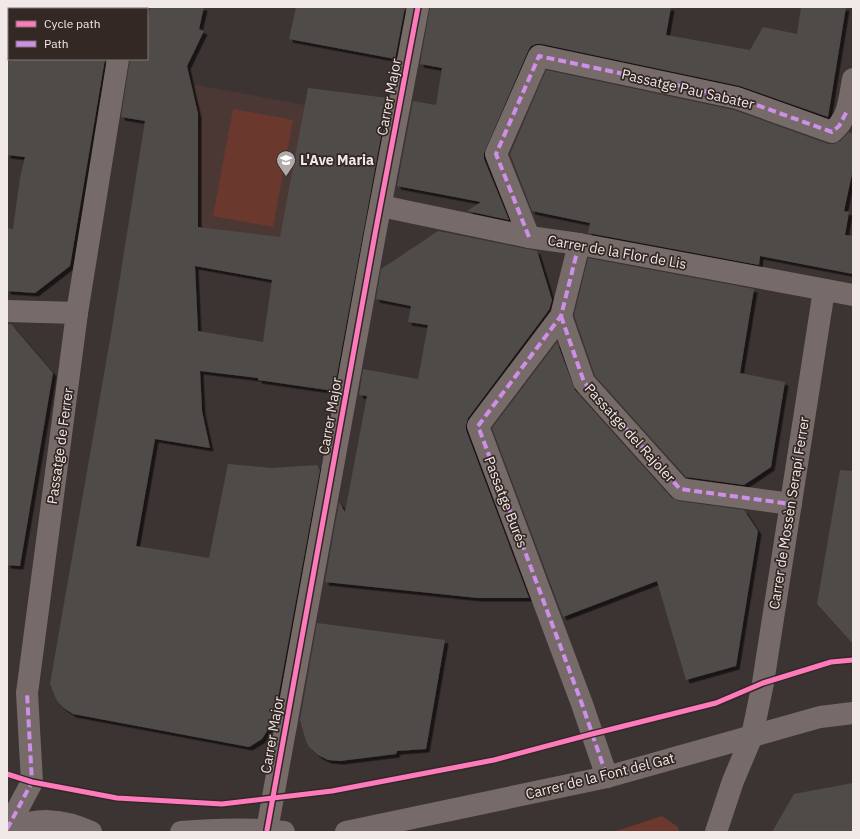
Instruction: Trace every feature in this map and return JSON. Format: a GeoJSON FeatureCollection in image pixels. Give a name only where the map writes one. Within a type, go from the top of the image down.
{"type":"FeatureCollection","features":[{"type":"Feature","properties":{"kind":"street","name":"Carrer Major"},"geometry":{"type":"LineString","coordinates":[[275,831],[381,206],[418,7]]}},
{"type":"Feature","properties":{"kind":"street","name":"Passatge Pau Sabater"},"geometry":{"type":"LineString","coordinates":[[529,237],[496,154],[539,56],[737,98],[832,132],[839,126],[847,112],[853,80]]}},
{"type":"Feature","properties":{"kind":"street","name":"Passatge de Ferrer"},"geometry":{"type":"LineString","coordinates":[[9,820],[32,782],[26,693],[77,313],[118,60]]}},
{"type":"Feature","properties":{"kind":"street","name":"Carrer de la Flor de Lis"},"geometry":{"type":"LineString","coordinates":[[381,206],[529,237],[579,244],[853,295]]}},
{"type":"Feature","properties":{"kind":"street","name":"Passatge Burés"},"geometry":{"type":"LineString","coordinates":[[579,244],[561,316],[478,426],[608,777]]}},
{"type":"Feature","properties":{"kind":"street","name":"Carrer de Mossèn Serapí Ferrer"},"geometry":{"type":"LineString","coordinates":[[716,832],[733,781],[752,736],[763,683],[824,290]]}},
{"type":"Feature","properties":{"kind":"street"},"geometry":{"type":"LineString","coordinates":[[7,311],[77,313]]}},
{"type":"Feature","properties":{"kind":"street","name":"Passatge del Rajoler"},"geometry":{"type":"LineString","coordinates":[[561,316],[584,382],[680,488],[790,504]]}},
{"type":"Feature","properties":{"kind":"street","name":"Carrer de la Font del Gat"},"geometry":{"type":"LineString","coordinates":[[346,832],[608,777],[820,717],[853,713]]}},
{"type":"Feature","properties":{"kind":"street"},"geometry":{"type":"LineString","coordinates":[[9,820],[59,822],[70,824],[91,832]]}},
{"type":"Feature","properties":{"kind":"street"},"geometry":{"type":"LineString","coordinates":[[180,832],[214,829],[275,831]]}},
{"type":"Feature","properties":{"kind":"shaded area","name":"L'Ave Maria"},"geometry":{"type":"Polygon","coordinates":[[[191,84],[385,119],[359,256],[298,245],[279,238],[205,228],[199,224],[198,128],[201,129],[191,84]]]}},
{"type":"Feature","properties":{"kind":"shaded area"},"geometry":{"type":"Polygon","coordinates":[[[233,109],[293,120],[273,227],[213,216],[233,109]]]}},
{"type":"Feature","properties":{"kind":"shaded area"},"geometry":{"type":"Polygon","coordinates":[[[662,816],[678,827],[679,832],[613,832],[662,816]]]}},
{"type":"Feature","properties":{"kind":"building"},"geometry":{"type":"Polygon","coordinates":[[[150,7],[204,7],[199,29],[204,31],[187,66],[198,114],[198,227],[280,237],[308,88],[388,98],[334,391],[258,380],[258,378],[200,371],[202,411],[210,448],[155,439],[136,546],[209,558],[228,464],[272,468],[317,465],[320,470],[274,720],[262,739],[249,747],[73,714],[57,701],[50,684],[111,334],[145,121],[121,117],[130,60],[148,60],[148,19],[150,7]],[[195,266],[198,331],[263,342],[272,280],[195,266]]]}},
{"type":"Feature","properties":{"kind":"building"},"geometry":{"type":"Polygon","coordinates":[[[296,7],[405,7],[395,59],[289,39],[296,7]]]}},
{"type":"Feature","properties":{"kind":"building"},"geometry":{"type":"Polygon","coordinates":[[[430,7],[671,7],[666,35],[750,50],[763,27],[797,34],[801,7],[846,7],[828,117],[740,86],[542,44],[531,46],[484,153],[484,159],[509,220],[467,211],[481,202],[397,186],[413,101],[436,105],[442,68],[420,64],[430,7]]]}},
{"type":"Feature","properties":{"kind":"building"},"geometry":{"type":"Polygon","coordinates":[[[7,59],[105,60],[70,266],[35,293],[7,291],[7,228],[13,229],[20,178],[25,157],[7,155],[7,59]]]}},
{"type":"Feature","properties":{"kind":"building"},"geometry":{"type":"Polygon","coordinates":[[[546,70],[734,110],[828,144],[834,144],[840,141],[849,132],[853,134],[853,169],[844,211],[849,212],[845,235],[853,236],[853,274],[760,256],[759,265],[588,233],[590,223],[532,211],[510,154],[546,70]]]}},
{"type":"Feature","properties":{"kind":"building"},"geometry":{"type":"Polygon","coordinates":[[[438,231],[537,251],[552,300],[549,310],[468,418],[466,425],[466,430],[529,598],[478,598],[325,582],[339,502],[345,512],[367,396],[359,395],[363,369],[418,379],[428,325],[408,322],[411,306],[376,299],[381,269],[438,231]]]}},
{"type":"Feature","properties":{"kind":"building"},"geometry":{"type":"Polygon","coordinates":[[[588,258],[754,289],[740,373],[785,382],[771,467],[744,485],[686,477],[595,376],[574,315],[588,258]]]}},
{"type":"Feature","properties":{"kind":"building"},"geometry":{"type":"Polygon","coordinates":[[[7,324],[11,324],[53,373],[20,566],[7,565],[7,324]]]}},
{"type":"Feature","properties":{"kind":"building"},"geometry":{"type":"Polygon","coordinates":[[[557,342],[575,390],[671,497],[678,501],[744,510],[758,531],[736,666],[686,680],[657,581],[563,617],[492,428],[557,342]]]}},
{"type":"Feature","properties":{"kind":"building"},"geometry":{"type":"Polygon","coordinates":[[[840,470],[853,471],[853,644],[817,604],[840,470]]]}},
{"type":"Feature","properties":{"kind":"building"},"geometry":{"type":"Polygon","coordinates":[[[317,623],[445,640],[426,749],[397,751],[396,754],[340,761],[328,760],[318,755],[309,747],[300,720],[317,623]]]}},
{"type":"Feature","properties":{"kind":"building"},"geometry":{"type":"Polygon","coordinates":[[[853,783],[853,832],[772,832],[794,794],[853,783]]]}},
{"type":"Feature","properties":{"kind":"marked path"},"geometry":{"type":"LineString","coordinates":[[529,237],[496,154],[539,56],[737,98],[832,132],[839,126],[847,111]]}},
{"type":"Feature","properties":{"kind":"marked path"},"geometry":{"type":"LineString","coordinates":[[579,244],[561,316],[478,426],[582,704],[607,777]]}},
{"type":"Feature","properties":{"kind":"marked path"},"geometry":{"type":"LineString","coordinates":[[561,316],[584,382],[680,489],[791,504]]}},
{"type":"Feature","properties":{"kind":"marked path"},"geometry":{"type":"LineString","coordinates":[[7,829],[32,782],[27,693]]}},
{"type":"Feature","properties":{"kind":"cycle path"},"geometry":{"type":"LineString","coordinates":[[267,830],[375,234],[418,7]]}},
{"type":"Feature","properties":{"kind":"cycle path"},"geometry":{"type":"LineString","coordinates":[[7,774],[32,782],[117,798],[222,804],[332,791],[494,760],[716,703],[763,683],[831,662],[853,660]]}},
{"type":"Feature","properties":{"kind":"place","name":"L'Ave Maria"},"geometry":{"type":"Point","coordinates":[286,177]}}]}
